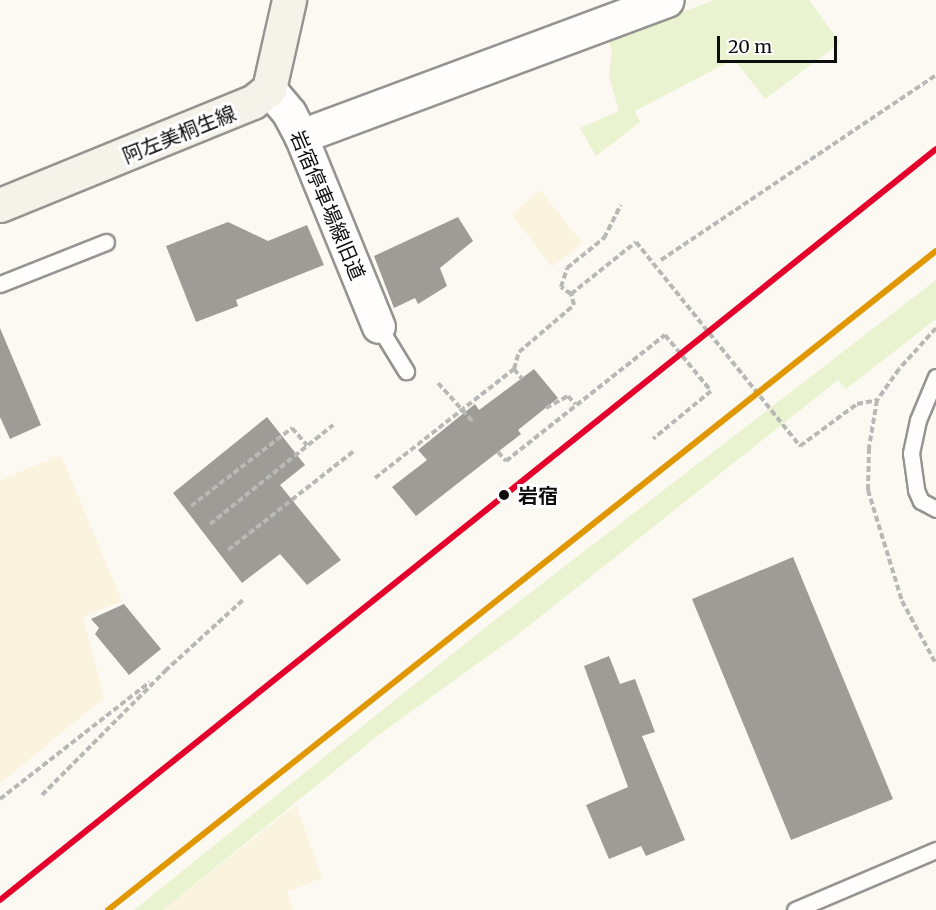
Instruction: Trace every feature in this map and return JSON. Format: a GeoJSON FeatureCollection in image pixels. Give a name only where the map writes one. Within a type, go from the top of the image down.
{"type":"FeatureCollection","features":[{"type":"Feature","properties":{"kind":"main road"},"geometry":{"type":"LineString","coordinates":[[268,89],[289,0]]}},
{"type":"Feature","properties":{"kind":"main road","name":"阿左美桐生線"},"geometry":{"type":"LineString","coordinates":[[0,205],[236,112],[268,89]]}},
{"type":"Feature","properties":{"kind":"street"},"geometry":{"type":"LineString","coordinates":[[301,136],[666,0]]}},
{"type":"Feature","properties":{"kind":"street","name":"岩宿停車場線旧道"},"geometry":{"type":"LineString","coordinates":[[268,89],[289,113],[301,136],[379,327]]}},
{"type":"Feature","properties":{"kind":"lane"},"geometry":{"type":"LineString","coordinates":[[0,284],[106,242]]}},
{"type":"Feature","properties":{"kind":"lane"},"geometry":{"type":"LineString","coordinates":[[379,327],[406,371]]}},
{"type":"Feature","properties":{"kind":"lane"},"geometry":{"type":"LineString","coordinates":[[936,377],[918,420],[911,473],[921,501],[936,508]]}},
{"type":"Feature","properties":{"kind":"lane"},"geometry":{"type":"LineString","coordinates":[[795,910],[936,850]]}},
{"type":"Feature","properties":{"kind":"path"},"geometry":{"type":"LineString","coordinates":[[661,260],[936,75]]}},
{"type":"Feature","properties":{"kind":"path"},"geometry":{"type":"LineString","coordinates":[[375,478],[514,369],[519,352],[574,305],[571,294],[561,286],[567,268],[604,238],[621,205]]}},
{"type":"Feature","properties":{"kind":"path"},"geometry":{"type":"LineString","coordinates":[[571,294],[636,242],[800,446],[857,404],[878,400]]}},
{"type":"Feature","properties":{"kind":"path"},"geometry":{"type":"LineString","coordinates":[[498,452],[506,461],[575,404],[665,335],[711,391],[655,437]]}},
{"type":"Feature","properties":{"kind":"path"},"geometry":{"type":"LineString","coordinates":[[514,369],[522,379]]}},
{"type":"Feature","properties":{"kind":"path"},"geometry":{"type":"LineString","coordinates":[[438,383],[473,422]]}},
{"type":"Feature","properties":{"kind":"path"},"geometry":{"type":"LineString","coordinates":[[546,408],[568,396],[575,404]]}},
{"type":"Feature","properties":{"kind":"path"},"geometry":{"type":"LineString","coordinates":[[210,524],[333,425]]}},
{"type":"Feature","properties":{"kind":"path"},"geometry":{"type":"LineString","coordinates":[[191,506],[292,428],[307,445]]}},
{"type":"Feature","properties":{"kind":"path"},"geometry":{"type":"LineString","coordinates":[[228,549],[354,451]]}},
{"type":"Feature","properties":{"kind":"path"},"geometry":{"type":"LineString","coordinates":[[42,795],[165,671],[243,600]]}},
{"type":"Feature","properties":{"kind":"path"},"geometry":{"type":"LineString","coordinates":[[0,799],[165,671]]}},
{"type":"Feature","properties":{"kind":"shaded area"},"geometry":{"type":"Polygon","coordinates":[[[540,190],[582,243],[552,267],[512,215],[540,190]]]}},
{"type":"Feature","properties":{"kind":"shaded area"},"geometry":{"type":"Polygon","coordinates":[[[61,455],[122,601],[83,617],[104,698],[0,783],[0,480],[61,455]]]}},
{"type":"Feature","properties":{"kind":"shaded area"},"geometry":{"type":"Polygon","coordinates":[[[296,805],[322,878],[287,892],[293,910],[163,910],[296,805]]]}},
{"type":"Feature","properties":{"kind":"green space"},"geometry":{"type":"Polygon","coordinates":[[[715,0],[809,0],[840,43],[765,99],[734,59],[635,111],[640,122],[596,156],[580,128],[619,111],[609,76],[612,51],[608,39],[715,0]]]}},
{"type":"Feature","properties":{"kind":"green space"},"geometry":{"type":"Polygon","coordinates":[[[936,280],[936,319],[846,389],[838,380],[521,632],[380,734],[163,910],[134,910],[477,634],[936,280]]]}},
{"type":"Feature","properties":{"kind":"building"},"geometry":{"type":"Polygon","coordinates":[[[458,217],[473,241],[440,268],[447,286],[418,304],[415,298],[394,308],[374,256],[458,217]]]}},
{"type":"Feature","properties":{"kind":"building"},"geometry":{"type":"Polygon","coordinates":[[[228,222],[268,241],[307,225],[324,265],[236,300],[238,306],[196,322],[166,246],[228,222]]]}},
{"type":"Feature","properties":{"kind":"building"},"geometry":{"type":"Polygon","coordinates":[[[0,328],[41,425],[10,439],[0,417],[0,328]]]}},
{"type":"Feature","properties":{"kind":"building"},"geometry":{"type":"Polygon","coordinates":[[[534,369],[558,398],[518,430],[521,434],[416,516],[392,487],[427,460],[418,450],[475,404],[479,410],[534,369]]]}},
{"type":"Feature","properties":{"kind":"building"},"geometry":{"type":"Polygon","coordinates":[[[267,417],[305,465],[280,485],[341,560],[307,585],[280,554],[242,583],[173,493],[267,417]]]}},
{"type":"Feature","properties":{"kind":"building"},"geometry":{"type":"Polygon","coordinates":[[[793,557],[893,799],[791,840],[692,599],[793,557]]]}},
{"type":"Feature","properties":{"kind":"building"},"geometry":{"type":"Polygon","coordinates":[[[124,604],[161,649],[129,675],[95,634],[99,628],[91,619],[124,604]]]}},
{"type":"Feature","properties":{"kind":"building"},"geometry":{"type":"Polygon","coordinates":[[[609,656],[620,684],[635,679],[655,732],[642,736],[685,840],[646,856],[641,846],[609,859],[586,805],[628,787],[584,666],[609,656]]]}},
{"type":"Feature","properties":{"kind":"transit line"},"geometry":{"type":"LineString","coordinates":[[0,900],[936,149]]}},
{"type":"Feature","properties":{"kind":"transit line"},"geometry":{"type":"LineString","coordinates":[[108,910],[936,251]]}},
{"type":"Feature","properties":{"kind":"place","name":"岩宿"},"geometry":{"type":"Point","coordinates":[504,495]}}]}
